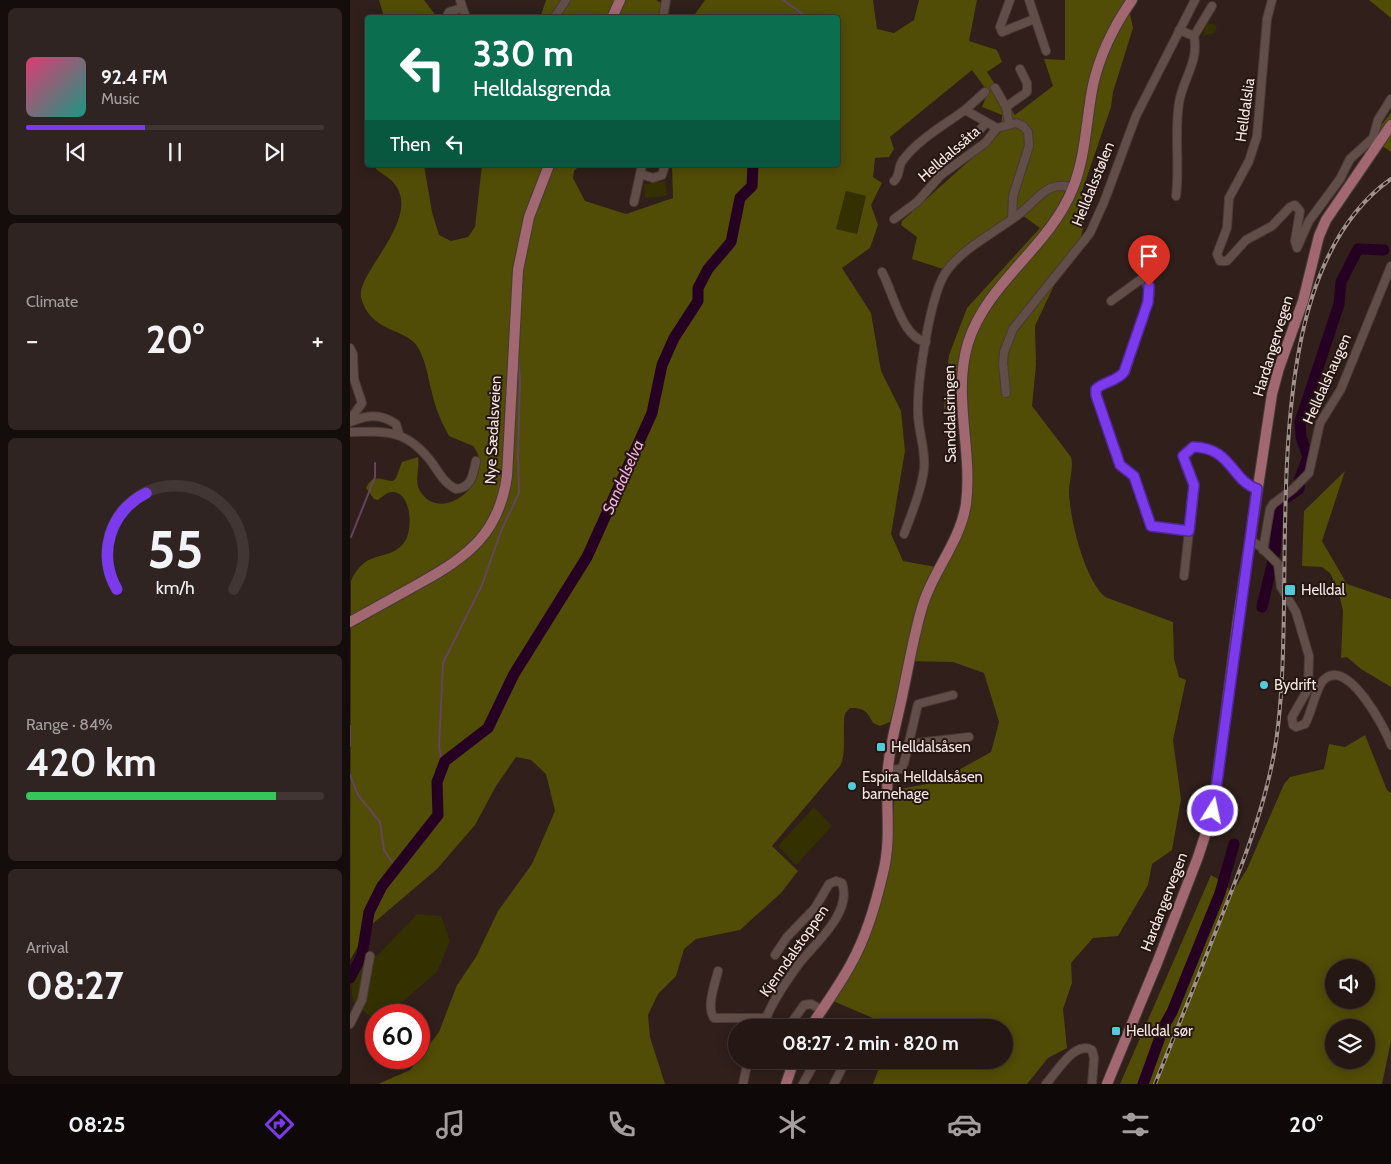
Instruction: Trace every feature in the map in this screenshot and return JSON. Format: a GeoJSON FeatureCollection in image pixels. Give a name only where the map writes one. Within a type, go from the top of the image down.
{"type":"FeatureCollection","features":[{"type":"Feature","properties":{"kind":"main road"},"geometry":{"type":"LineString","coordinates":[[613,15],[620,0]]}},
{"type":"Feature","properties":{"kind":"main road","name":"Sanddalsringen"},"geometry":{"type":"LineString","coordinates":[[816,1019],[858,950],[884,873],[888,835],[888,770],[921,611],[927,593],[958,533],[964,515],[967,488],[962,384],[969,341],[990,300],[1048,232],[1061,213],[1073,188],[1083,154],[1097,70],[1109,37],[1132,0]]}},
{"type":"Feature","properties":{"kind":"main road","name":"Hardangervegen"},"geometry":{"type":"LineString","coordinates":[[1107,1084],[1177,910],[1213,811],[1257,489],[1272,394],[1279,368],[1303,301],[1319,236],[1331,211],[1391,126]]}},
{"type":"Feature","properties":{"kind":"main road","name":"Nye Sædalsveien"},"geometry":{"type":"LineString","coordinates":[[350,622],[445,569],[466,555],[485,536],[499,511],[506,488],[509,463],[518,270],[529,217],[548,167]]}},
{"type":"Feature","properties":{"kind":"main road"},"geometry":{"type":"LineString","coordinates":[[786,1084],[791,1069]]}},
{"type":"Feature","properties":{"kind":"street"},"geometry":{"type":"LineString","coordinates":[[556,15],[566,0]]}},
{"type":"Feature","properties":{"kind":"street"},"geometry":{"type":"LineString","coordinates":[[664,15],[666,0]]}},
{"type":"Feature","properties":{"kind":"street"},"geometry":{"type":"LineString","coordinates":[[1010,0],[1000,27],[1002,32],[1034,19]]}},
{"type":"Feature","properties":{"kind":"street"},"geometry":{"type":"LineString","coordinates":[[1029,0],[1046,52]]}},
{"type":"Feature","properties":{"kind":"street","name":"Helldalsstølen"},"geometry":{"type":"LineString","coordinates":[[1006,393],[1003,363],[1004,352],[1013,329],[1090,233],[1104,202],[1136,116],[1195,0]]}},
{"type":"Feature","properties":{"kind":"street","name":"Helldalslia"},"geometry":{"type":"LineString","coordinates":[[1272,0],[1268,13],[1257,136],[1249,162],[1229,198],[1227,228],[1218,258],[1220,261],[1227,261],[1246,240],[1272,226],[1290,207],[1295,205],[1300,210],[1295,241],[1297,248],[1309,221],[1340,179],[1350,159],[1373,138],[1378,120],[1391,99]]}},
{"type":"Feature","properties":{"kind":"street"},"geometry":{"type":"LineString","coordinates":[[448,15],[461,4]]}},
{"type":"Feature","properties":{"kind":"street"},"geometry":{"type":"LineString","coordinates":[[1176,196],[1180,172],[1179,103],[1195,55],[1194,36],[1212,6]]}},
{"type":"Feature","properties":{"kind":"street"},"geometry":{"type":"LineString","coordinates":[[1180,30],[1194,36]]}},
{"type":"Feature","properties":{"kind":"street"},"geometry":{"type":"LineString","coordinates":[[1006,107],[1028,92],[1027,83],[1020,69]]}},
{"type":"Feature","properties":{"kind":"street"},"geometry":{"type":"LineString","coordinates":[[996,88],[1006,107],[1009,123],[1023,126],[1029,138],[1029,146],[1013,196],[1012,219]]}},
{"type":"Feature","properties":{"kind":"street","name":"Helldalssåta"},"geometry":{"type":"LineString","coordinates":[[894,181],[898,176],[899,165],[908,154],[985,92]]}},
{"type":"Feature","properties":{"kind":"street","name":"Helldalssåta"},"geometry":{"type":"LineString","coordinates":[[965,110],[997,128]]}},
{"type":"Feature","properties":{"kind":"street","name":"Helldalssåta"},"geometry":{"type":"LineString","coordinates":[[976,134],[986,123]]}},
{"type":"Feature","properties":{"kind":"street","name":"Helldalssåta"},"geometry":{"type":"LineString","coordinates":[[894,219],[917,202],[941,175],[985,144],[997,128],[1009,123]]}},
{"type":"Feature","properties":{"kind":"street"},"geometry":{"type":"LineString","coordinates":[[634,202],[642,167]]}},
{"type":"Feature","properties":{"kind":"street"},"geometry":{"type":"LineString","coordinates":[[641,174],[653,178],[662,175],[664,167]]}},
{"type":"Feature","properties":{"kind":"street"},"geometry":{"type":"LineString","coordinates":[[904,534],[916,501],[924,468],[918,398],[926,342],[935,296],[947,270],[958,258],[1012,219],[1051,187],[1063,185],[1073,188]]}},
{"type":"Feature","properties":{"kind":"street"},"geometry":{"type":"LineString","coordinates":[[1321,203],[1331,211]]}},
{"type":"Feature","properties":{"kind":"street","name":"Helldalshaugen"},"geometry":{"type":"LineString","coordinates":[[1266,552],[1270,509],[1278,498],[1300,483],[1311,466],[1320,423],[1341,389],[1391,266]]}},
{"type":"Feature","properties":{"kind":"street"},"geometry":{"type":"LineString","coordinates":[[882,272],[906,326],[916,339],[926,342]]}},
{"type":"Feature","properties":{"kind":"street"},"geometry":{"type":"LineString","coordinates":[[1111,301],[1140,280],[1145,280],[1149,286],[1148,302],[1124,372],[1119,378],[1096,389],[1096,395],[1120,465],[1134,476],[1151,526],[1189,531]]}},
{"type":"Feature","properties":{"kind":"street"},"geometry":{"type":"LineString","coordinates":[[350,348],[353,354],[354,379],[362,403],[350,421]]}},
{"type":"Feature","properties":{"kind":"street"},"geometry":{"type":"LineString","coordinates":[[350,421],[366,416],[380,416],[396,424],[399,434]]}},
{"type":"Feature","properties":{"kind":"street"},"geometry":{"type":"LineString","coordinates":[[350,432],[399,434],[419,448],[446,482],[456,489],[466,487],[469,483],[476,461]]}},
{"type":"Feature","properties":{"kind":"street"},"geometry":{"type":"LineString","coordinates":[[1184,576],[1194,485],[1183,456],[1193,447],[1215,452],[1234,467],[1248,486],[1257,489]]}},
{"type":"Feature","properties":{"kind":"street"},"geometry":{"type":"LineString","coordinates":[[1250,540],[1276,560],[1281,574],[1281,587],[1296,612],[1310,663],[1308,689],[1292,717],[1293,725],[1301,726],[1305,724],[1323,680],[1332,675],[1340,676],[1354,687],[1373,708],[1391,744]]}},
{"type":"Feature","properties":{"kind":"street"},"geometry":{"type":"LineString","coordinates":[[1248,552],[1266,552]]}},
{"type":"Feature","properties":{"kind":"street"},"geometry":{"type":"LineString","coordinates":[[888,770],[900,769],[918,704],[952,695]]}},
{"type":"Feature","properties":{"kind":"street"},"geometry":{"type":"LineString","coordinates":[[908,744],[969,737]]}},
{"type":"Feature","properties":{"kind":"street","name":"Kjenndalstoppen"},"geometry":{"type":"LineString","coordinates":[[718,971],[711,1006],[714,1018],[766,1018],[775,999],[799,964],[824,936],[836,917],[844,892],[842,883],[836,881],[829,884],[815,908],[787,937],[775,956]]}},
{"type":"Feature","properties":{"kind":"street"},"geometry":{"type":"LineString","coordinates":[[350,1024],[362,1000],[370,956]]}},
{"type":"Feature","properties":{"kind":"street","name":"Kjenndalstoppen"},"geometry":{"type":"LineString","coordinates":[[794,1019],[804,1005],[811,1004],[822,1010]]}},
{"type":"Feature","properties":{"kind":"street"},"geometry":{"type":"LineString","coordinates":[[1046,1084],[1071,1053],[1078,1048],[1086,1046],[1092,1050],[1094,1058],[1092,1084]]}},
{"type":"Feature","properties":{"kind":"street"},"geometry":{"type":"LineString","coordinates":[[743,1084],[746,1069]]}},
{"type":"Feature","properties":{"kind":"street"},"geometry":{"type":"LineString","coordinates":[[804,1084],[812,1069]]}},
{"type":"Feature","properties":{"kind":"street"},"geometry":{"type":"LineString","coordinates":[[834,1084],[842,1069]]}},
{"type":"Feature","properties":{"kind":"shaded area"},"geometry":{"type":"Polygon","coordinates":[[[379,0],[424,0],[435,15],[383,15],[379,0]]]}},
{"type":"Feature","properties":{"kind":"shaded area"},"geometry":{"type":"Polygon","coordinates":[[[546,0],[656,0],[661,3],[658,15],[541,15],[546,0]]]}},
{"type":"Feature","properties":{"kind":"shaded area"},"geometry":{"type":"Polygon","coordinates":[[[705,0],[873,0],[877,29],[894,33],[914,20],[919,0],[977,0],[969,41],[997,50],[1002,62],[987,72],[1015,115],[1053,86],[1044,59],[1065,60],[1065,0],[1127,0],[1133,28],[1113,92],[1111,107],[1082,191],[1084,225],[1077,252],[1057,279],[1035,326],[1036,365],[1032,406],[1071,457],[1072,466],[1069,492],[1072,518],[1085,563],[1097,588],[1105,597],[1173,622],[1174,659],[1179,677],[1186,680],[1173,740],[1181,799],[1172,850],[1152,864],[1148,885],[1118,936],[1093,938],[1071,963],[1072,983],[1063,1009],[1067,1048],[1048,1058],[1027,1084],[873,1084],[879,1069],[1013,1069],[1013,1019],[875,1019],[833,1001],[861,950],[888,875],[895,790],[937,782],[991,752],[999,722],[984,673],[953,662],[906,661],[890,722],[880,726],[873,723],[867,713],[859,709],[850,708],[845,713],[844,748],[840,766],[772,846],[798,871],[781,893],[740,930],[696,939],[684,949],[676,976],[658,994],[648,1015],[650,1037],[665,1084],[378,1084],[411,1069],[430,1069],[430,1044],[439,1032],[457,985],[476,957],[498,911],[532,864],[555,811],[546,774],[531,760],[516,757],[496,786],[475,825],[437,869],[370,926],[350,960],[351,581],[363,564],[396,550],[403,544],[407,538],[410,522],[407,504],[398,493],[391,492],[378,500],[374,499],[366,488],[371,480],[377,478],[393,481],[402,462],[418,457],[418,487],[430,501],[441,504],[453,501],[464,494],[473,484],[479,472],[479,459],[473,446],[449,436],[444,426],[435,404],[425,363],[417,346],[411,340],[371,317],[361,297],[362,287],[386,246],[400,214],[401,200],[396,186],[376,167],[424,167],[432,212],[439,235],[451,241],[468,237],[475,227],[482,167],[578,167],[574,171],[573,178],[585,201],[626,214],[673,198],[672,167],[840,167],[840,15],[694,15],[705,0]],[[972,70],[890,137],[894,149],[889,157],[875,158],[873,177],[882,183],[871,205],[878,225],[870,248],[842,268],[871,313],[881,371],[901,411],[905,451],[891,534],[903,561],[936,567],[968,506],[960,422],[944,408],[949,355],[967,308],[1040,228],[1022,215],[943,269],[912,259],[917,237],[901,225],[902,221],[1001,132],[1002,115],[982,107],[988,92],[972,70]],[[846,191],[836,229],[857,234],[866,196],[846,191]]]}},
{"type":"Feature","properties":{"kind":"shaded area"},"geometry":{"type":"Polygon","coordinates":[[[1369,0],[1391,0],[1391,18],[1369,0]]]}},
{"type":"Feature","properties":{"kind":"shaded area"},"geometry":{"type":"Polygon","coordinates":[[[1207,23],[1217,25],[1215,33],[1202,36],[1207,23]]]}},
{"type":"Feature","properties":{"kind":"shaded area"},"geometry":{"type":"Polygon","coordinates":[[[1391,113],[1391,152],[1371,138],[1391,113]]]}},
{"type":"Feature","properties":{"kind":"shaded area"},"geometry":{"type":"Polygon","coordinates":[[[665,181],[667,196],[645,198],[644,184],[665,181]]]}},
{"type":"Feature","properties":{"kind":"shaded area"},"geometry":{"type":"Polygon","coordinates":[[[846,191],[866,196],[856,234],[836,229],[846,191]]]}},
{"type":"Feature","properties":{"kind":"shaded area"},"geometry":{"type":"Polygon","coordinates":[[[1345,471],[1322,541],[1347,584],[1391,599],[1391,687],[1361,669],[1347,657],[1341,658],[1343,611],[1338,590],[1330,573],[1322,567],[1302,566],[1304,511],[1345,471]]]}},
{"type":"Feature","properties":{"kind":"shaded area"},"geometry":{"type":"Polygon","coordinates":[[[1365,735],[1387,790],[1391,793],[1391,1041],[1382,1084],[1120,1084],[1211,875],[1223,882],[1232,893],[1247,869],[1284,784],[1290,777],[1324,769],[1329,744],[1345,747],[1365,735]]]}},
{"type":"Feature","properties":{"kind":"shaded area"},"geometry":{"type":"Polygon","coordinates":[[[814,807],[832,826],[796,865],[778,846],[814,807]]]}},
{"type":"Feature","properties":{"kind":"shaded area"},"geometry":{"type":"Polygon","coordinates":[[[417,914],[441,916],[450,941],[437,972],[400,1004],[365,1004],[365,1013],[355,1005],[353,1000],[351,970],[353,959],[362,955],[366,957],[378,955],[417,914]]]}},
{"type":"Feature","properties":{"kind":"waterway"},"geometry":{"type":"LineString","coordinates":[[783,0],[804,15]]}},
{"type":"Feature","properties":{"kind":"waterway","name":"Sandalselva"},"geometry":{"type":"LineString","coordinates":[[350,978],[362,955],[369,912],[382,886],[438,815],[437,782],[445,761],[488,728],[514,674],[587,557],[652,413],[662,365],[674,338],[698,301],[698,288],[708,269],[731,242],[740,198],[752,186],[753,167]]}},
{"type":"Feature","properties":{"kind":"waterway"},"geometry":{"type":"LineString","coordinates":[[1262,607],[1275,552],[1278,508],[1283,500],[1299,489],[1300,478],[1308,457],[1301,437],[1300,422],[1339,304],[1341,282],[1358,249],[1384,250]]}},
{"type":"Feature","properties":{"kind":"waterway"},"geometry":{"type":"LineString","coordinates":[[443,767],[439,747],[443,663],[482,585],[501,531],[519,493],[520,381],[518,354]]}},
{"type":"Feature","properties":{"kind":"waterway"},"geometry":{"type":"LineString","coordinates":[[351,537],[375,477],[375,463]]}},
{"type":"Feature","properties":{"kind":"waterway"},"geometry":{"type":"LineString","coordinates":[[350,726],[350,746]]}},
{"type":"Feature","properties":{"kind":"waterway"},"geometry":{"type":"LineString","coordinates":[[350,775],[358,795],[380,822],[384,850],[396,868]]}},
{"type":"Feature","properties":{"kind":"waterway"},"geometry":{"type":"LineString","coordinates":[[1143,1084],[1164,1026],[1172,1012],[1220,893],[1234,844]]}},
{"type":"Feature","properties":{"kind":"railway"},"geometry":{"type":"LineString","coordinates":[[1155,1084],[1257,822],[1273,759],[1281,692],[1288,448],[1296,367],[1314,292],[1344,228],[1391,179]]}},
{"type":"Feature","properties":{"kind":"place","name":"Helldal"},"geometry":{"type":"Point","coordinates":[1290,590]}},
{"type":"Feature","properties":{"kind":"place","name":"Bydrift"},"geometry":{"type":"Point","coordinates":[1264,685]}},
{"type":"Feature","properties":{"kind":"place","name":"Helldalsåsen"},"geometry":{"type":"Point","coordinates":[881,747]}},
{"type":"Feature","properties":{"kind":"place","name":"Espira Helldalsåsen barnehage"},"geometry":{"type":"Point","coordinates":[852,786]}},
{"type":"Feature","properties":{"kind":"place","name":"Helldal sør"},"geometry":{"type":"Point","coordinates":[1116,1031]}},
{"type":"Feature","properties":{"kind":"route"},"geometry":{"type":"LineString","coordinates":[[1149,286],[1148,302],[1124,372],[1119,378],[1096,389],[1096,395],[1120,465],[1134,476],[1151,526],[1189,531],[1194,485],[1183,456],[1193,447],[1201,447],[1215,452],[1234,467],[1248,486],[1257,489],[1213,811]]}}]}
